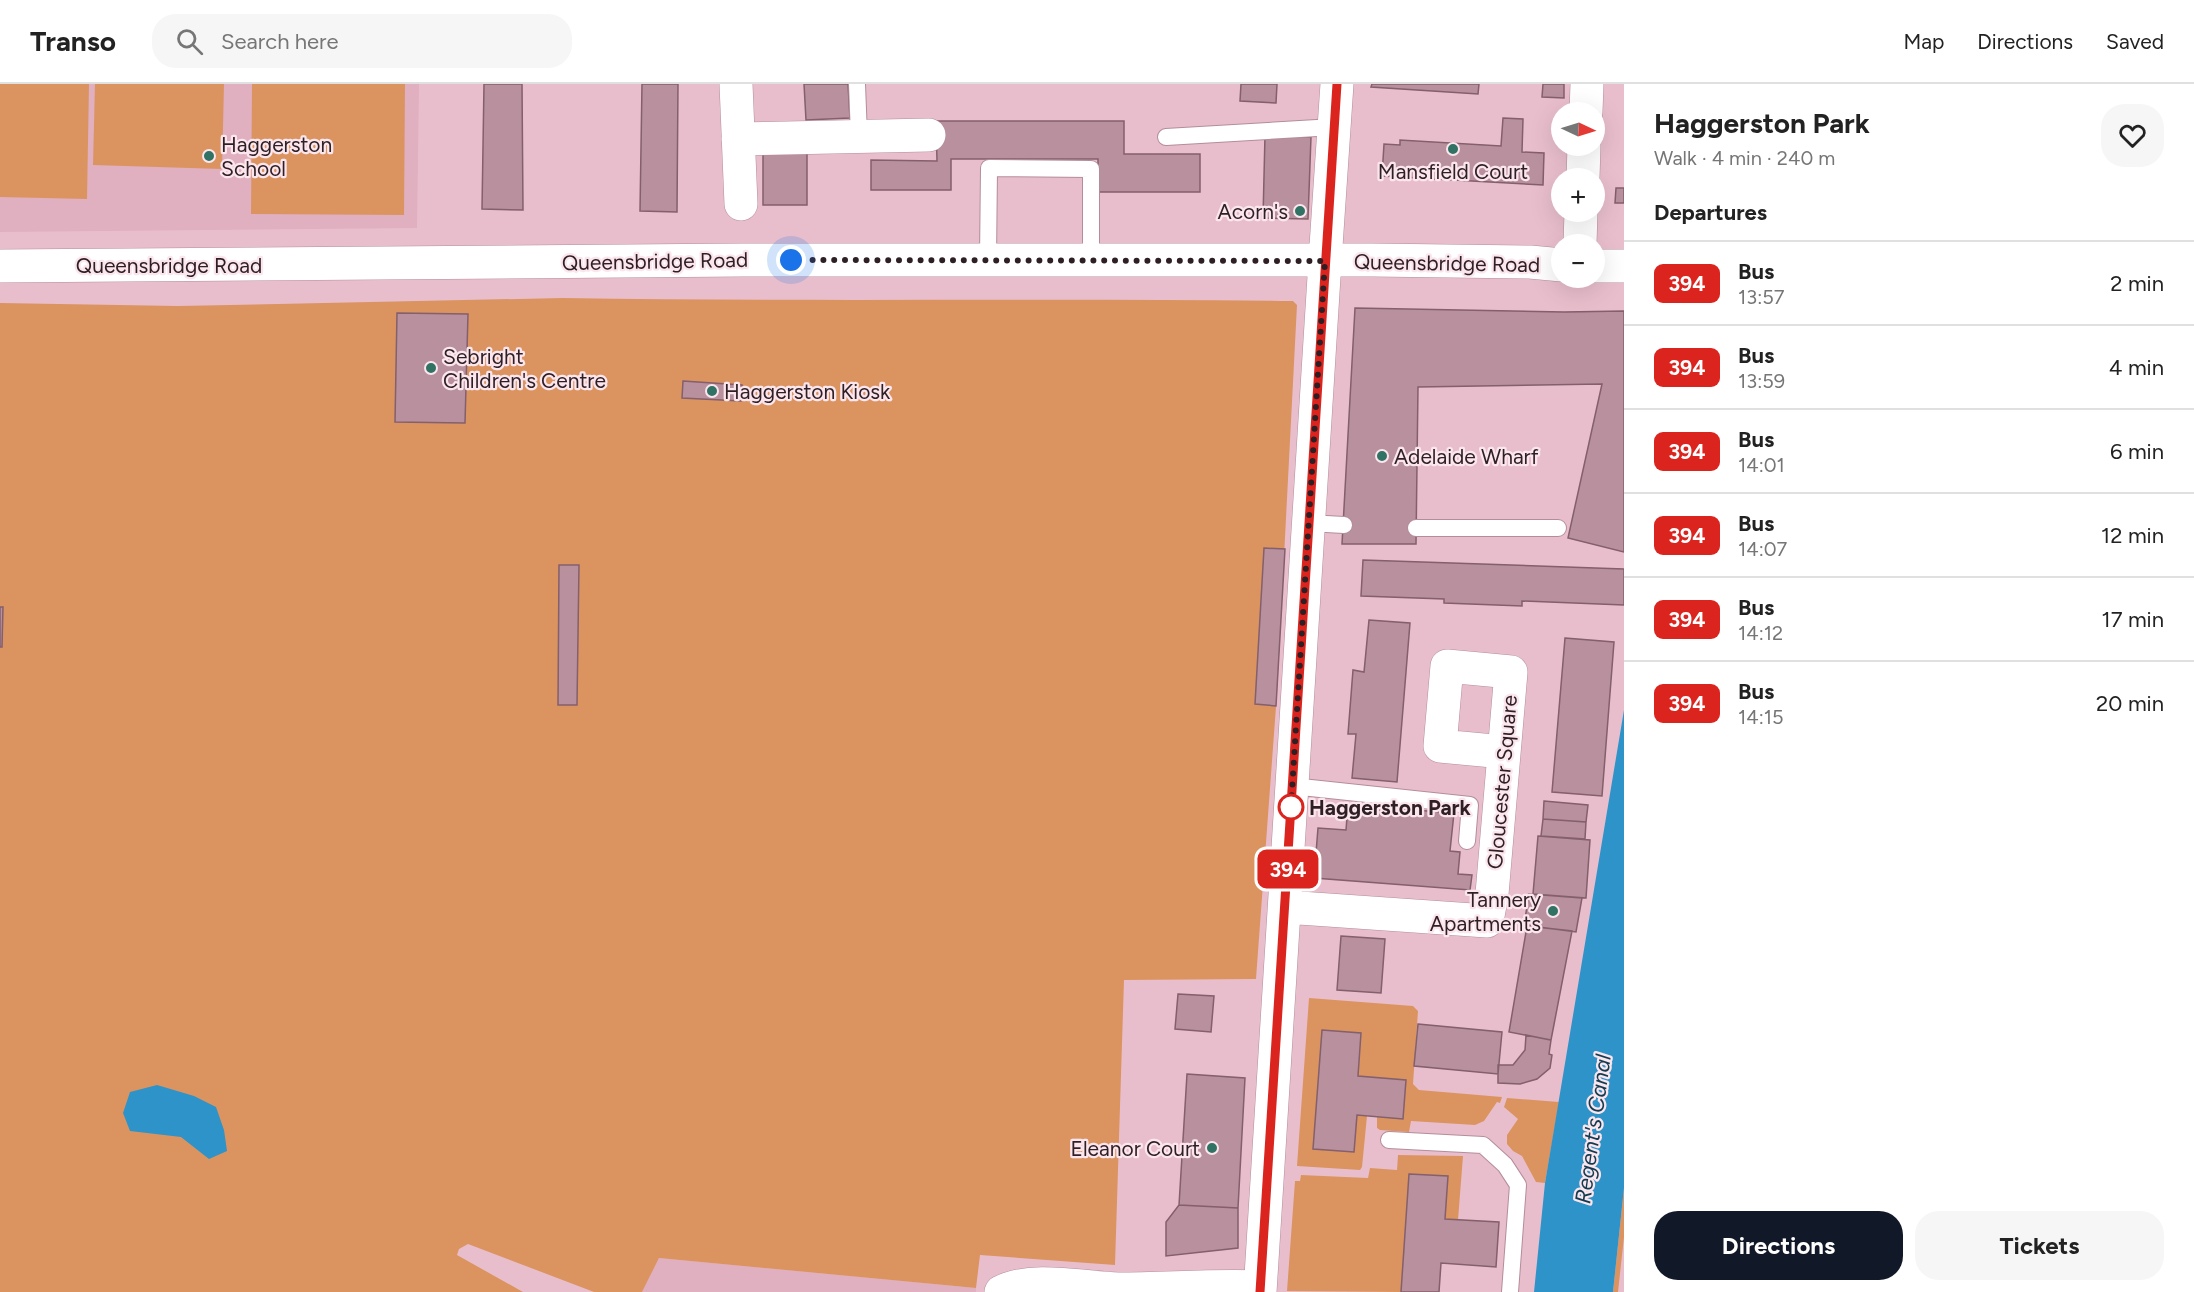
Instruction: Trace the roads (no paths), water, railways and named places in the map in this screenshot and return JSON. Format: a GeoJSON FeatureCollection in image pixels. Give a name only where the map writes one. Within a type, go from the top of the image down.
{"type":"FeatureCollection","features":[{"type":"Feature","properties":{"kind":"street"},"geometry":{"type":"LineString","coordinates":[[735,84],[741,204]]}},
{"type":"Feature","properties":{"kind":"street"},"geometry":{"type":"LineString","coordinates":[[1001,1292],[1016,1286],[1047,1284],[1119,1288],[1227,1286],[1260,1290],[1337,84]]}},
{"type":"Feature","properties":{"kind":"street"},"geometry":{"type":"LineString","coordinates":[[1586,102],[1587,84]]}},
{"type":"Feature","properties":{"kind":"street"},"geometry":{"type":"LineString","coordinates":[[738,139],[929,135]]}},
{"type":"Feature","properties":{"kind":"street","name":"Queensbridge Road"},"geometry":{"type":"LineString","coordinates":[[0,266],[988,260],[1530,262],[1551,264]]}},
{"type":"Feature","properties":{"kind":"street"},"geometry":{"type":"LineString","coordinates":[[1605,266],[1624,266]]}},
{"type":"Feature","properties":{"kind":"street","name":"Gloucester Square"},"geometry":{"type":"LineString","coordinates":[[1286,907],[1487,921],[1492,894],[1511,672],[1447,666],[1440,746],[1504,752]]}},
{"type":"Feature","properties":{"kind":"lane"},"geometry":{"type":"LineString","coordinates":[[857,84],[859,136]]}},
{"type":"Feature","properties":{"kind":"lane"},"geometry":{"type":"LineString","coordinates":[[1166,137],[1334,126]]}},
{"type":"Feature","properties":{"kind":"lane"},"geometry":{"type":"LineString","coordinates":[[988,260],[989,168],[1091,169],[1091,260]]}},
{"type":"Feature","properties":{"kind":"lane"},"geometry":{"type":"LineString","coordinates":[[1308,522],[1344,525]]}},
{"type":"Feature","properties":{"kind":"lane"},"geometry":{"type":"LineString","coordinates":[[1416,528],[1558,528]]}},
{"type":"Feature","properties":{"kind":"lane"},"geometry":{"type":"LineString","coordinates":[[1293,786],[1470,805],[1467,841]]}},
{"type":"Feature","properties":{"kind":"lane"},"geometry":{"type":"LineString","coordinates":[[1389,1140],[1483,1145],[1505,1166],[1518,1185],[1510,1292]]}},
{"type":"Feature","properties":{"kind":"water","name":"Regent's Canal"},"geometry":{"type":"Polygon","coordinates":[[[1624,710],[1624,1188],[1613,1292],[1534,1292],[1545,1183],[1624,710]]]}},
{"type":"Feature","properties":{"kind":"water"},"geometry":{"type":"Polygon","coordinates":[[[157,1085],[194,1096],[216,1107],[224,1130],[227,1151],[209,1159],[181,1137],[130,1131],[123,1113],[130,1092],[157,1085]]]}},
{"type":"Feature","properties":{"kind":"place","name":"Mansfield Court"},"geometry":{"type":"Point","coordinates":[1453,149]}},
{"type":"Feature","properties":{"kind":"place","name":"Haggerston School"},"geometry":{"type":"Point","coordinates":[209,156]}},
{"type":"Feature","properties":{"kind":"place","name":"Acorn's"},"geometry":{"type":"Point","coordinates":[1300,211]}},
{"type":"Feature","properties":{"kind":"place","name":"Sebright Children's Centre"},"geometry":{"type":"Point","coordinates":[431,368]}},
{"type":"Feature","properties":{"kind":"place","name":"Haggerston Kiosk"},"geometry":{"type":"Point","coordinates":[712,391]}},
{"type":"Feature","properties":{"kind":"place","name":"Adelaide Wharf"},"geometry":{"type":"Point","coordinates":[1382,456]}},
{"type":"Feature","properties":{"kind":"place","name":"Haggerston Park"},"geometry":{"type":"Point","coordinates":[1291,807]}},
{"type":"Feature","properties":{"kind":"place","name":"Tannery Apartments"},"geometry":{"type":"Point","coordinates":[1553,911]}},
{"type":"Feature","properties":{"kind":"place","name":"Eleanor Court"},"geometry":{"type":"Point","coordinates":[1212,1148]}}]}
